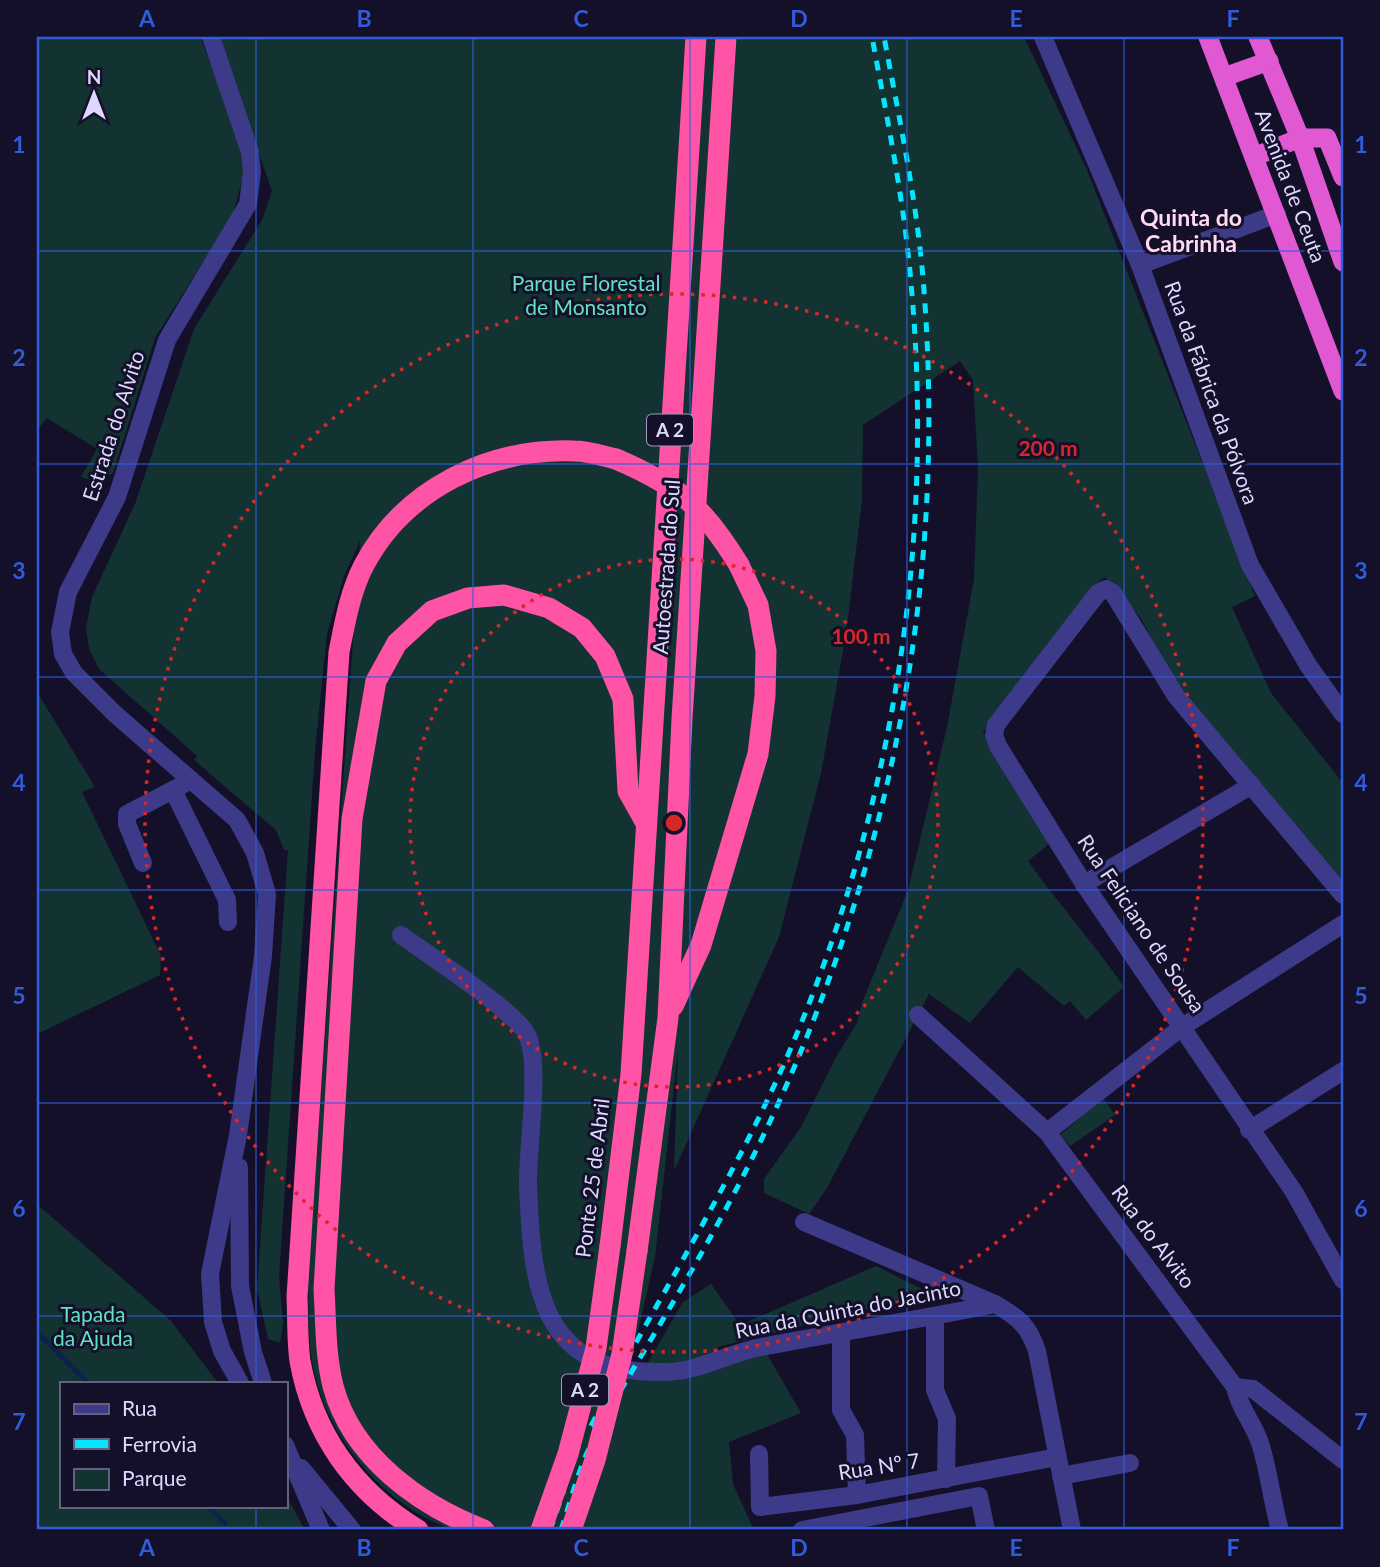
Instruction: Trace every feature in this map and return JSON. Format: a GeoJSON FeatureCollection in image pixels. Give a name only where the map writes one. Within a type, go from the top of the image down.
{"type":"FeatureCollection","features":[{"type":"Feature","properties":{"kind":"highway","name":"Autoestrada do Sul"},"geometry":{"type":"LineString","coordinates":[[646,823],[696,37]]}},
{"type":"Feature","properties":{"kind":"highway","name":"Autoestrada do Sul"},"geometry":{"type":"LineString","coordinates":[[668,1018],[682,719],[726,37]]}},
{"type":"Feature","properties":{"kind":"highway","name":"Avenida de Ceuta"},"geometry":{"type":"LineString","coordinates":[[1208,37],[1256,156],[1343,391]]}},
{"type":"Feature","properties":{"kind":"highway","name":"Avenida de Ceuta"},"geometry":{"type":"LineString","coordinates":[[1258,37],[1300,138],[1343,262]]}},
{"type":"Feature","properties":{"kind":"highway"},"geometry":{"type":"LineString","coordinates":[[1224,77],[1269,61]]}},
{"type":"Feature","properties":{"kind":"highway"},"geometry":{"type":"LineString","coordinates":[[1256,156],[1300,138],[1327,138],[1343,177]]}},
{"type":"Feature","properties":{"kind":"highway"},"geometry":{"type":"LineString","coordinates":[[418,1530],[397,1518],[361,1488],[335,1454],[312,1408],[300,1359],[297,1297],[339,652],[348,605],[363,567],[377,542],[400,517],[427,494],[464,471],[503,457],[576,451],[616,459],[655,476],[685,496],[715,525],[739,565],[758,606],[766,651],[765,696],[758,754],[701,945],[668,1018]]}},
{"type":"Feature","properties":{"kind":"highway"},"geometry":{"type":"LineString","coordinates":[[484,1530],[448,1516],[405,1488],[374,1460],[348,1423],[334,1387],[327,1348],[324,1289],[352,819],[376,681],[397,643],[432,611],[468,598],[515,598],[548,608],[582,628],[605,656],[623,699],[628,791],[646,823]]}},
{"type":"Feature","properties":{"kind":"highway","name":"Ponte 25 de Abril"},"geometry":{"type":"LineString","coordinates":[[541,1530],[568,1454],[596,1349],[631,1073],[646,823]]}},
{"type":"Feature","properties":{"kind":"highway","name":"A 2"},"geometry":{"type":"LineString","coordinates":[[571,1530],[595,1460],[622,1354],[668,1018]]}},
{"type":"Feature","properties":{"kind":"street","name":"Estrada do Alvito"},"geometry":{"type":"LineString","coordinates":[[211,37],[248,143],[252,172],[248,204],[167,340],[117,497],[68,592],[60,632],[63,654],[74,673],[115,714],[237,820],[255,853],[268,909],[238,1135]]}},
{"type":"Feature","properties":{"kind":"street","name":"Rua da Fábrica da Pólvora"},"geometry":{"type":"LineString","coordinates":[[1043,37],[1140,265],[1250,565],[1308,665],[1343,714]]}},
{"type":"Feature","properties":{"kind":"street"},"geometry":{"type":"LineString","coordinates":[[1140,265],[1277,214]]}},
{"type":"Feature","properties":{"kind":"street","name":"Rua Feliciano de Sousa"},"geometry":{"type":"LineString","coordinates":[[1252,785],[1175,696],[1134,625],[1109,590],[1104,590],[1093,599],[996,726],[994,736],[1019,783],[1249,1130],[1294,1192],[1343,1280]]}},
{"type":"Feature","properties":{"kind":"street"},"geometry":{"type":"LineString","coordinates":[[143,863],[127,824],[127,814],[191,780]]}},
{"type":"Feature","properties":{"kind":"street"},"geometry":{"type":"LineString","coordinates":[[1084,884],[1252,785],[1343,895]]}},
{"type":"Feature","properties":{"kind":"street"},"geometry":{"type":"LineString","coordinates":[[173,790],[227,900],[228,922]]}},
{"type":"Feature","properties":{"kind":"street"},"geometry":{"type":"LineString","coordinates":[[1047,1132],[1182,1027],[1343,924]]}},
{"type":"Feature","properties":{"kind":"street","name":"Rua da Quinta do Jacinto"},"geometry":{"type":"LineString","coordinates":[[401,935],[498,1006],[526,1032],[534,1058],[527,1166],[531,1253],[545,1310],[571,1348],[611,1366],[664,1373],[711,1364],[757,1348],[996,1304]]}},
{"type":"Feature","properties":{"kind":"street","name":"Rua do Alvito"},"geometry":{"type":"LineString","coordinates":[[918,1015],[1047,1132],[1235,1387],[1238,1405],[1256,1433],[1262,1450],[1280,1530]]}},
{"type":"Feature","properties":{"kind":"street"},"geometry":{"type":"LineString","coordinates":[[1249,1130],[1343,1071]]}},
{"type":"Feature","properties":{"kind":"street"},"geometry":{"type":"LineString","coordinates":[[238,1135],[213,1251],[209,1295],[217,1337],[240,1382]]}},
{"type":"Feature","properties":{"kind":"street"},"geometry":{"type":"LineString","coordinates":[[238,1135],[240,1286],[253,1352],[264,1382]]}},
{"type":"Feature","properties":{"kind":"street","name":"Rua da Quinta do Jacinto"},"geometry":{"type":"LineString","coordinates":[[804,1222],[996,1304],[1019,1318],[1031,1332],[1072,1530]]}},
{"type":"Feature","properties":{"kind":"street"},"geometry":{"type":"LineString","coordinates":[[935,1317],[935,1390],[947,1419],[946,1479]]}},
{"type":"Feature","properties":{"kind":"street"},"geometry":{"type":"LineString","coordinates":[[841,1333],[841,1409],[855,1435],[857,1495]]}},
{"type":"Feature","properties":{"kind":"street"},"geometry":{"type":"LineString","coordinates":[[1235,1387],[1254,1389],[1343,1460]]}},
{"type":"Feature","properties":{"kind":"street"},"geometry":{"type":"LineString","coordinates":[[290,1453],[321,1530]]}},
{"type":"Feature","properties":{"kind":"street"},"geometry":{"type":"LineString","coordinates":[[290,1453],[352,1530]]}},
{"type":"Feature","properties":{"kind":"street","name":"Rua Nº 7"},"geometry":{"type":"LineString","coordinates":[[759,1454],[760,1507],[857,1495],[1057,1457]]}},
{"type":"Feature","properties":{"kind":"street"},"geometry":{"type":"LineString","coordinates":[[1061,1476],[1129,1463]]}},
{"type":"Feature","properties":{"kind":"street"},"geometry":{"type":"LineString","coordinates":[[802,1530],[979,1496],[986,1530]]}},
{"type":"Feature","properties":{"kind":"green space"},"geometry":{"type":"Polygon","coordinates":[[[37,37],[200,37],[233,121],[245,170],[233,214],[155,338],[113,473],[96,482],[81,477],[97,449],[47,418],[37,430],[37,37]]]}},
{"type":"Feature","properties":{"kind":"green space","name":"Parque Florestal de Monsanto"},"geometry":{"type":"Polygon","coordinates":[[[219,37],[1024,37],[1087,170],[1255,596],[1232,607],[1271,693],[1343,783],[1343,894],[1182,701],[1141,618],[1105,577],[1100,580],[983,732],[1050,843],[1028,861],[1124,987],[1086,1020],[1070,1001],[1064,1006],[1018,967],[970,1023],[929,994],[827,1188],[809,1214],[764,1193],[764,1179],[801,1127],[836,1057],[857,1023],[862,1003],[908,890],[947,727],[974,579],[978,468],[973,380],[960,361],[863,425],[862,500],[846,634],[821,773],[779,937],[674,1171],[678,1050],[655,1257],[629,1371],[643,1371],[683,1302],[711,1284],[740,1325],[876,1266],[930,1293],[718,1347],[719,1357],[761,1344],[801,1413],[729,1442],[733,1484],[754,1530],[453,1530],[427,1519],[380,1485],[360,1464],[329,1415],[312,1361],[308,1280],[360,541],[344,576],[327,634],[315,751],[279,1277],[283,1323],[280,1343],[268,1339],[257,1289],[288,850],[284,850],[276,830],[194,760],[197,756],[99,669],[89,649],[86,628],[92,597],[135,504],[194,329],[262,220],[272,191],[219,37]]]}},
{"type":"Feature","properties":{"kind":"green space"},"geometry":{"type":"Polygon","coordinates":[[[37,692],[95,787],[82,792],[161,956],[160,975],[37,1034],[37,692]]]}},
{"type":"Feature","properties":{"kind":"green space"},"geometry":{"type":"Polygon","coordinates":[[[1103,1098],[1115,1115],[1070,1146],[1060,1135],[1103,1098]]]}},
{"type":"Feature","properties":{"kind":"green space","name":"Tapada da Ajuda"},"geometry":{"type":"Polygon","coordinates":[[[37,1204],[171,1321],[217,1382],[60,1382],[60,1508],[287,1508],[287,1498],[305,1530],[37,1530],[37,1204]]]}},
{"type":"Feature","properties":{"kind":"waterway"},"geometry":{"type":"LineString","coordinates":[[37,1332],[87,1382]]}},
{"type":"Feature","properties":{"kind":"waterway"},"geometry":{"type":"LineString","coordinates":[[210,1508],[225,1523]]}},
{"type":"Feature","properties":{"kind":"railway"},"geometry":{"type":"LineString","coordinates":[[591,1426],[720,1193],[790,1050],[826,959],[856,865],[880,770],[898,674],[910,577],[917,479],[917,381],[904,221],[872,37]]}},
{"type":"Feature","properties":{"kind":"railway"},"geometry":{"type":"LineString","coordinates":[[561,1530],[586,1455],[740,1181],[766,1130],[810,1028],[848,925],[878,821],[902,715],[918,608],[927,499],[929,389],[920,248],[884,37]]}},
{"type":"Feature","properties":{"kind":"railway"},"geometry":{"type":"LineString","coordinates":[[550,1530],[564,1490]]}},
{"type":"Feature","properties":{"kind":"district","name":"Quinta do Cabrinha"},"geometry":{"type":"Point","coordinates":[1191,231]}}]}
